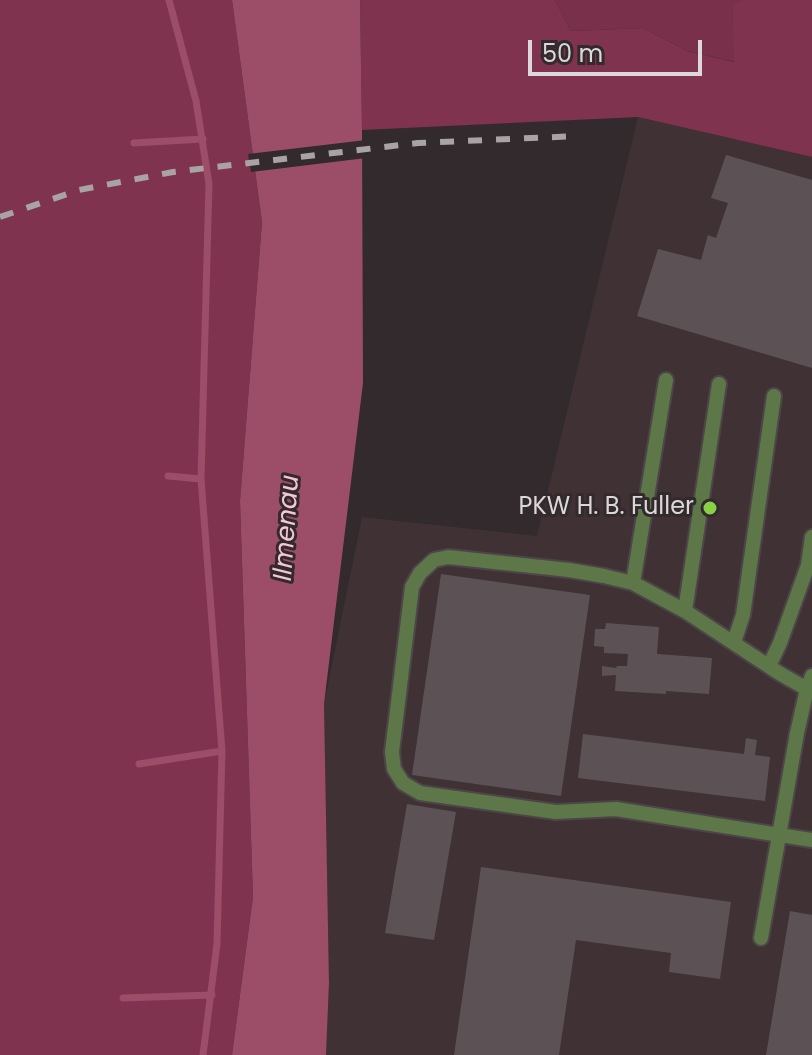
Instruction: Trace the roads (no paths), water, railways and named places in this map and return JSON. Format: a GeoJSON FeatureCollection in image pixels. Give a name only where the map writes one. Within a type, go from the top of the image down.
{"type":"FeatureCollection","features":[{"type":"Feature","properties":{"kind":"lane"},"geometry":{"type":"LineString","coordinates":[[633,583],[666,380]]}},
{"type":"Feature","properties":{"kind":"lane"},"geometry":{"type":"LineString","coordinates":[[685,611],[719,384]]}},
{"type":"Feature","properties":{"kind":"lane"},"geometry":{"type":"LineString","coordinates":[[734,642],[743,615],[774,396]]}},
{"type":"Feature","properties":{"kind":"lane"},"geometry":{"type":"LineString","coordinates":[[769,666],[808,565],[812,537]]}},
{"type":"Feature","properties":{"kind":"lane"},"geometry":{"type":"LineString","coordinates":[[761,938],[778,834],[797,733],[810,682],[769,666],[685,611],[633,583],[569,570],[448,557],[434,560],[420,573],[412,587],[392,752],[394,769],[403,783],[420,793],[556,812],[616,809],[778,834],[812,840]]}},
{"type":"Feature","properties":{"kind":"water","name":"Ilmenau"},"geometry":{"type":"Polygon","coordinates":[[[232,0],[360,0],[363,383],[324,704],[329,983],[326,1055],[232,1055],[253,897],[240,501],[262,222],[232,0]]]}},
{"type":"Feature","properties":{"kind":"waterway"},"geometry":{"type":"LineString","coordinates":[[169,0],[196,101],[209,184],[201,479],[222,751],[217,944],[203,1055]]}},
{"type":"Feature","properties":{"kind":"waterway"},"geometry":{"type":"LineString","coordinates":[[134,143],[203,139]]}},
{"type":"Feature","properties":{"kind":"waterway"},"geometry":{"type":"LineString","coordinates":[[168,476],[201,479]]}},
{"type":"Feature","properties":{"kind":"waterway"},"geometry":{"type":"LineString","coordinates":[[139,764],[222,751]]}},
{"type":"Feature","properties":{"kind":"waterway"},"geometry":{"type":"LineString","coordinates":[[123,998],[212,995]]}},
{"type":"Feature","properties":{"kind":"railway"},"geometry":{"type":"LineString","coordinates":[[0,217],[79,190],[173,172],[418,143],[578,136]]}},
{"type":"Feature","properties":{"kind":"place","name":"PKW H. B. Fuller"},"geometry":{"type":"Point","coordinates":[710,508]}}]}
